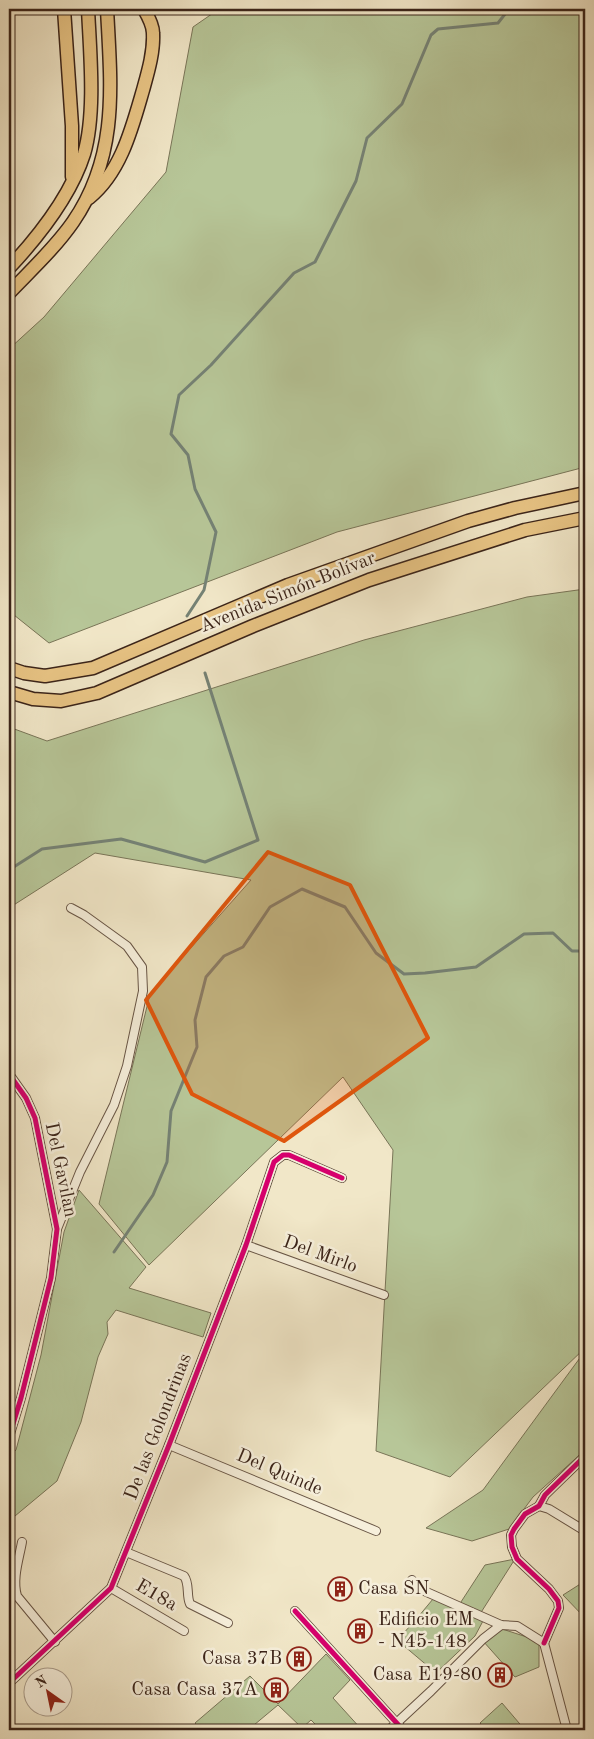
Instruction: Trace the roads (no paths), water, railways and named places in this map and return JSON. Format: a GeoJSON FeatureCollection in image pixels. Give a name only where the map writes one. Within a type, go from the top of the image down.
{"type":"FeatureCollection","features":[{"type":"Feature","properties":{"kind":"highway"},"geometry":{"type":"LineString","coordinates":[[64,9],[72,126],[73,180]]}},
{"type":"Feature","properties":{"kind":"highway"},"geometry":{"type":"LineString","coordinates":[[9,268],[52,214],[73,180],[84,154],[90,126],[91,69],[88,9]]}},
{"type":"Feature","properties":{"kind":"highway"},"geometry":{"type":"LineString","coordinates":[[9,293],[61,238],[74,221],[100,168],[108,138],[111,85],[107,9]]}},
{"type":"Feature","properties":{"kind":"highway"},"geometry":{"type":"LineString","coordinates":[[84,203],[102,186],[113,170],[132,126],[151,55],[153,33],[149,17],[144,9]]}},
{"type":"Feature","properties":{"kind":"highway","name":"Avenida Simón Bolívar"},"geometry":{"type":"LineString","coordinates":[[9,668],[24,673],[45,676],[93,668],[288,585],[468,522],[516,508],[585,492]]}},
{"type":"Feature","properties":{"kind":"highway","name":"Avenida Simón Bolívar"},"geometry":{"type":"LineString","coordinates":[[9,692],[32,699],[61,701],[97,693],[253,626],[369,580],[525,530],[585,518]]}},
{"type":"Feature","properties":{"kind":"street"},"geometry":{"type":"LineString","coordinates":[[57,1229],[80,1172],[114,1105],[127,1066],[143,991],[142,967],[127,946],[84,915],[71,908]]}},
{"type":"Feature","properties":{"kind":"street","name":"Del Gavilan"},"geometry":{"type":"LineString","coordinates":[[9,1074],[26,1098],[35,1118],[57,1229],[51,1278],[21,1398],[9,1437]]}},
{"type":"Feature","properties":{"kind":"street","name":"De las Golondrinas"},"geometry":{"type":"LineString","coordinates":[[9,1683],[55,1642],[110,1588],[169,1445],[246,1245],[274,1162],[283,1154],[289,1155],[342,1178]]}},
{"type":"Feature","properties":{"kind":"street","name":"Del Mirlo"},"geometry":{"type":"LineString","coordinates":[[246,1245],[384,1295]]}},
{"type":"Feature","properties":{"kind":"street","name":"Del Quinde"},"geometry":{"type":"LineString","coordinates":[[169,1445],[376,1531]]}},
{"type":"Feature","properties":{"kind":"street"},"geometry":{"type":"LineString","coordinates":[[567,1730],[544,1643],[560,1608],[558,1601],[549,1588],[517,1559],[512,1547],[511,1536],[525,1514],[540,1506],[545,1495],[585,1456]]}},
{"type":"Feature","properties":{"kind":"street"},"geometry":{"type":"LineString","coordinates":[[540,1506],[549,1509],[585,1531]]}},
{"type":"Feature","properties":{"kind":"street"},"geometry":{"type":"LineString","coordinates":[[22,1542],[14,1587],[17,1596],[55,1642]]}},
{"type":"Feature","properties":{"kind":"street"},"geometry":{"type":"LineString","coordinates":[[126,1552],[184,1576],[188,1582],[188,1600],[190,1604],[228,1623]]}},
{"type":"Feature","properties":{"kind":"street"},"geometry":{"type":"LineString","coordinates":[[412,1580],[413,1586],[502,1624],[517,1626],[544,1643]]}},
{"type":"Feature","properties":{"kind":"street","name":"E18a"},"geometry":{"type":"LineString","coordinates":[[110,1588],[184,1631]]}},
{"type":"Feature","properties":{"kind":"street"},"geometry":{"type":"LineString","coordinates":[[295,1611],[403,1730]]}},
{"type":"Feature","properties":{"kind":"street"},"geometry":{"type":"LineString","coordinates":[[389,1730],[482,1639],[502,1624]]}},
{"type":"Feature","properties":{"kind":"street"},"geometry":{"type":"LineString","coordinates":[[9,1724],[14,1730]]}},
{"type":"Feature","properties":{"kind":"waterway"},"geometry":{"type":"LineString","coordinates":[[187,616],[204,590],[216,532],[195,489],[188,455],[171,434],[179,395],[211,365],[294,273],[315,262],[356,181],[367,138],[402,104],[431,35],[438,29],[498,23],[509,9]]}},
{"type":"Feature","properties":{"kind":"waterway"},"geometry":{"type":"LineString","coordinates":[[9,870],[42,849],[121,839],[205,862],[258,840],[205,673]]}},
{"type":"Feature","properties":{"kind":"waterway"},"geometry":{"type":"LineString","coordinates":[[114,1252],[153,1195],[167,1162],[171,1111],[197,1047],[195,1020],[206,977],[224,956],[243,947],[270,907],[302,889],[345,907],[376,953],[404,974],[476,967],[524,934],[553,933],[572,951],[585,951]]}},
{"type":"Feature","properties":{"kind":"place","name":"Casa SN"},"geometry":{"type":"Point","coordinates":[340,1589]}},
{"type":"Feature","properties":{"kind":"place","name":"Edificio EM - N45-148"},"geometry":{"type":"Point","coordinates":[360,1631]}},
{"type":"Feature","properties":{"kind":"place","name":"Casa 37B"},"geometry":{"type":"Point","coordinates":[299,1659]}},
{"type":"Feature","properties":{"kind":"place","name":"Casa E19-80"},"geometry":{"type":"Point","coordinates":[500,1675]}},
{"type":"Feature","properties":{"kind":"place","name":"Casa Casa 37A"},"geometry":{"type":"Point","coordinates":[276,1690]}}]}
